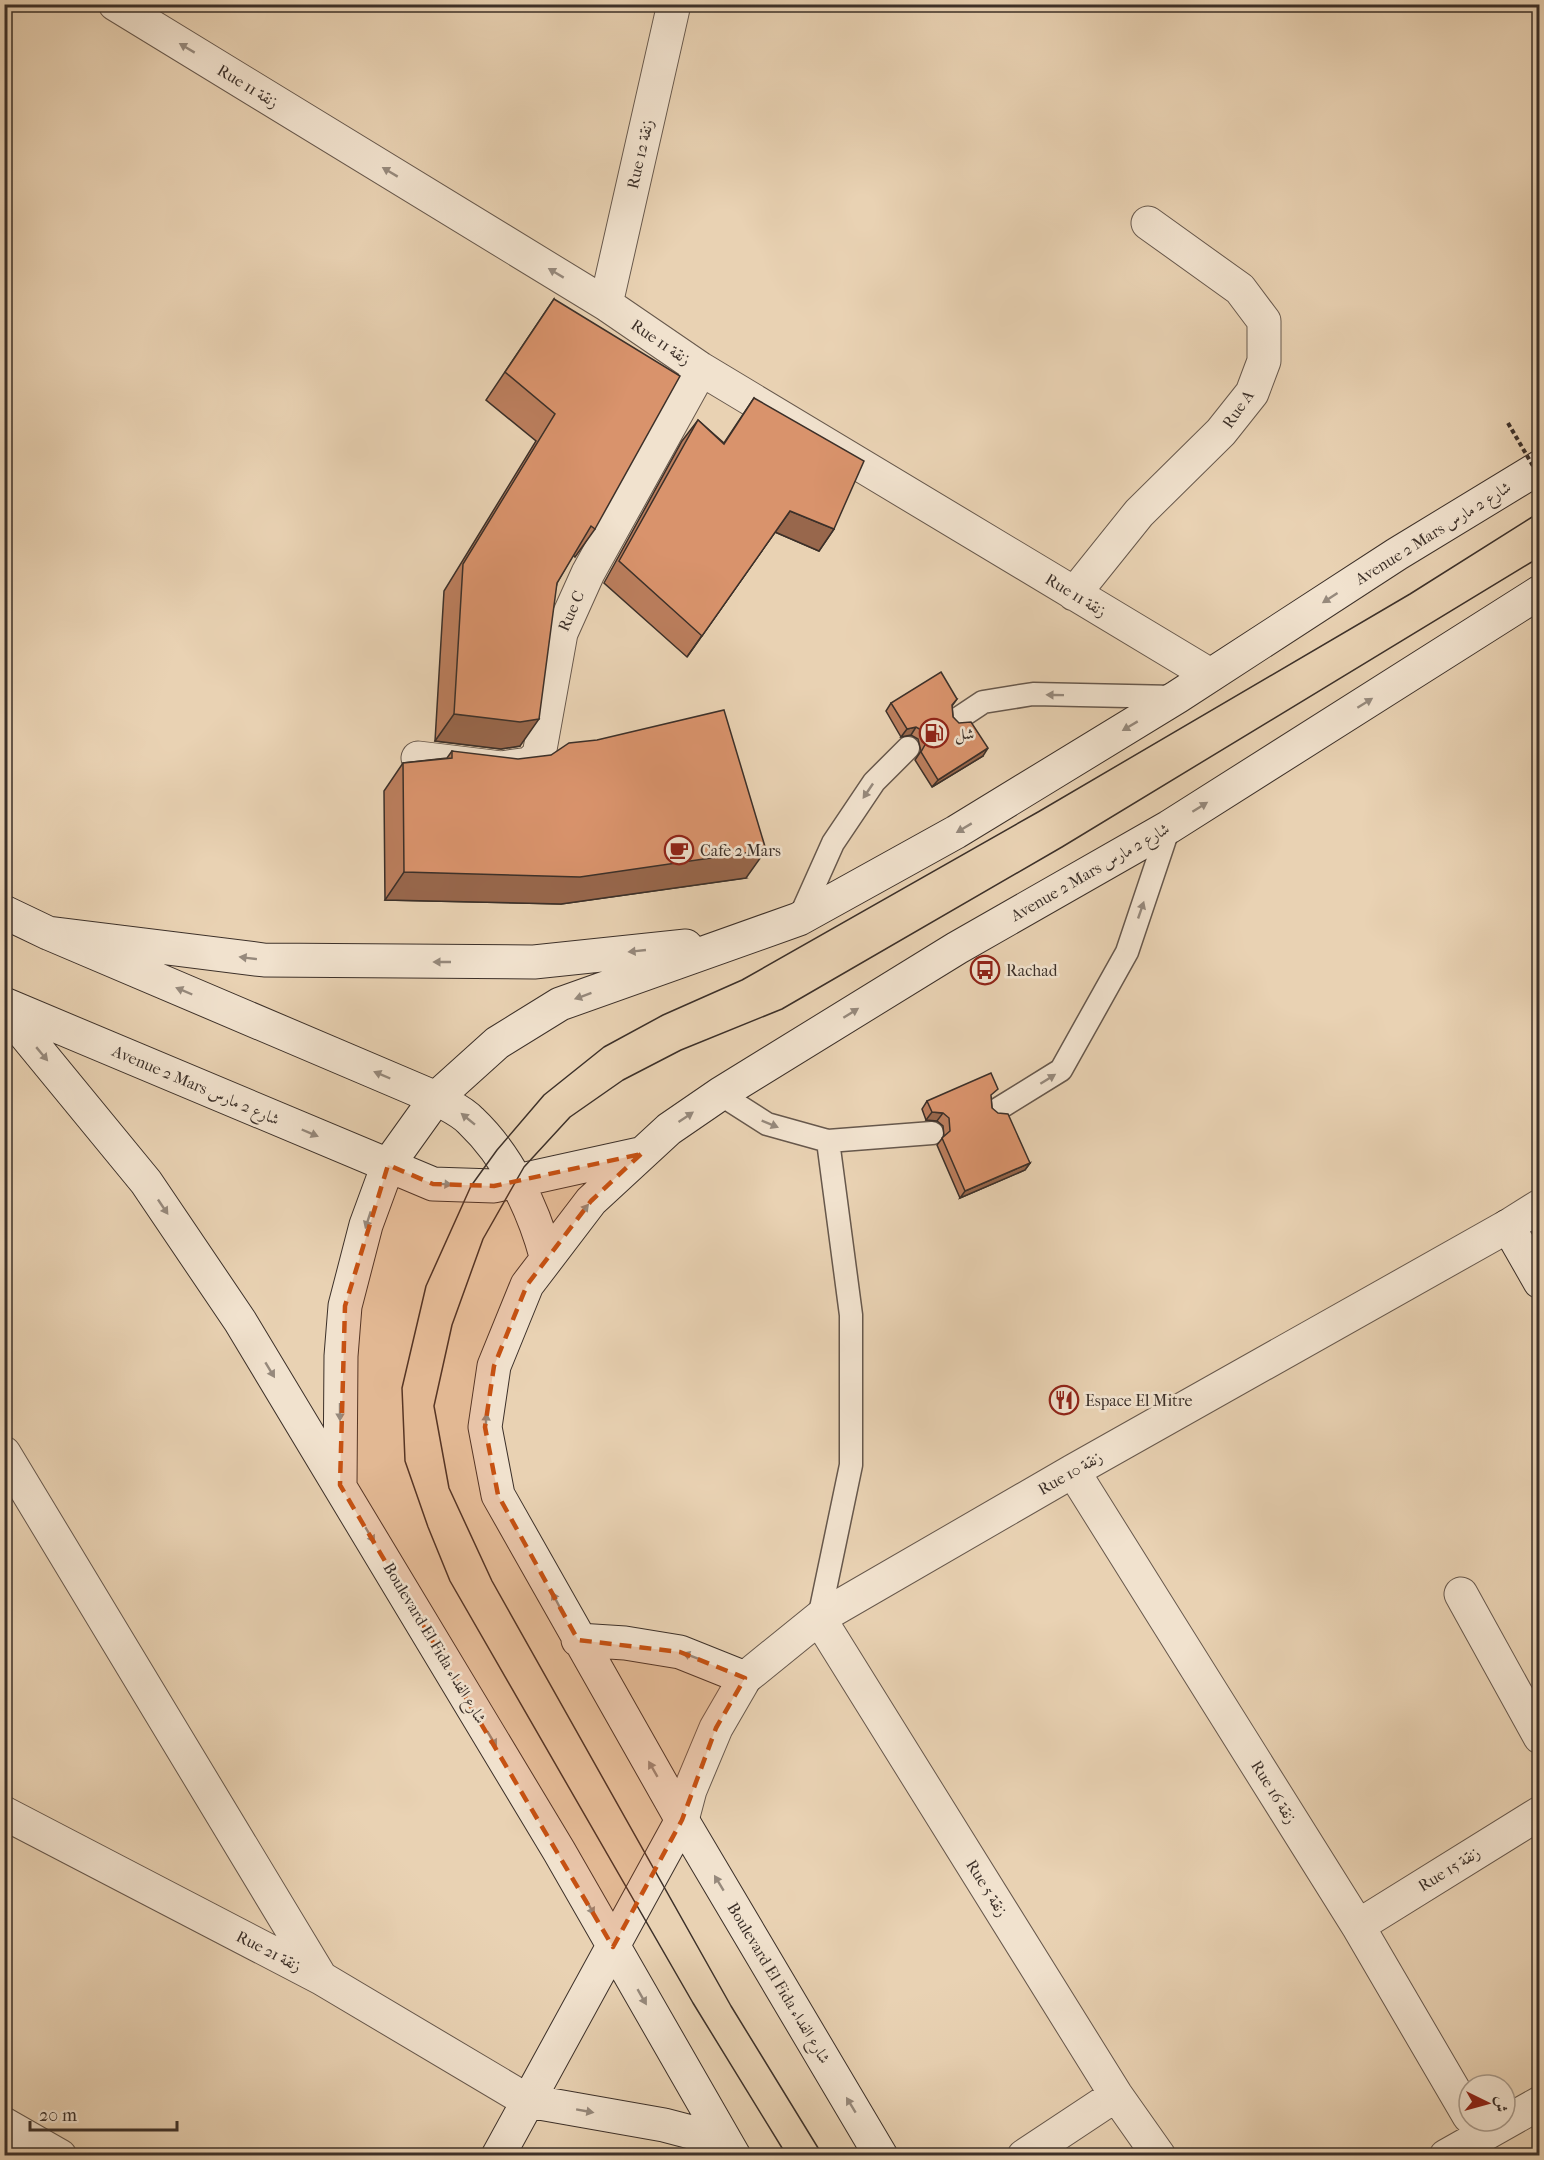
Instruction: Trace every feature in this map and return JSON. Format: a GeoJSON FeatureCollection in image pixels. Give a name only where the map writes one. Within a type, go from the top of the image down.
{"type":"FeatureCollection","features":[{"type":"Feature","properties":{"kind":"main road","name":"Rue 11 زنقة"},"geometry":{"type":"LineString","coordinates":[[115,4],[606,304],[701,369],[1210,675]]}},
{"type":"Feature","properties":{"kind":"main road","name":"Rue 12 زنقة"},"geometry":{"type":"LineString","coordinates":[[606,304],[674,4]]}},
{"type":"Feature","properties":{"kind":"main road","name":"Rue A"},"geometry":{"type":"LineString","coordinates":[[1074,594],[1139,513],[1221,432],[1252,393],[1264,361],[1264,321],[1240,289],[1148,223]]}},
{"type":"Feature","properties":{"kind":"main road","name":"Rue C"},"geometry":{"type":"LineString","coordinates":[[418,758],[501,768],[529,764],[539,755],[561,633],[588,573],[701,369]]}},
{"type":"Feature","properties":{"kind":"main road","name":"Avenue 2 Mars شارع 2 مارس"},"geometry":{"type":"LineString","coordinates":[[737,940],[799,920],[956,832],[1177,697],[1539,467]]}},
{"type":"Feature","properties":{"kind":"main road","name":"Avenue 2 Mars شارع 2 مارس"},"geometry":{"type":"LineString","coordinates":[[4,1007],[433,1184],[471,1186],[515,1182],[641,1154],[669,1129],[720,1094],[957,948],[1169,827],[1539,592]]}},
{"type":"Feature","properties":{"kind":"main road"},"geometry":{"type":"LineString","coordinates":[[4,912],[48,933],[436,1098],[470,1119],[497,1150],[515,1182],[538,1224],[546,1256]]}},
{"type":"Feature","properties":{"kind":"main road"},"geometry":{"type":"LineString","coordinates":[[48,933],[264,960],[413,963],[534,962],[737,940]]}},
{"type":"Feature","properties":{"kind":"main road"},"geometry":{"type":"LineString","coordinates":[[340,1485],[341,1356],[345,1306],[366,1225],[388,1165],[436,1098],[497,1043],[560,1004],[737,940]]}},
{"type":"Feature","properties":{"kind":"main road","name":"Boulevard El Fida شارع الفداء"},"geometry":{"type":"LineString","coordinates":[[4,1007],[146,1182],[240,1321],[559,1851],[730,2148]]}},
{"type":"Feature","properties":{"kind":"main road","name":"Boulevard El Fida شارع الفداء"},"geometry":{"type":"LineString","coordinates":[[641,1154],[591,1201],[546,1256],[527,1286],[494,1366],[485,1427],[498,1495],[578,1640],[682,1820],[881,2156]]}},
{"type":"Feature","properties":{"kind":"main road","name":"Rue 10 زنقة"},"geometry":{"type":"LineString","coordinates":[[498,2156],[682,1820],[690,1790],[716,1728],[745,1678],[819,1618],[1508,1226],[1539,1206]]}},
{"type":"Feature","properties":{"kind":"main road"},"geometry":{"type":"LineString","coordinates":[[1508,1226],[1539,1282]]}},
{"type":"Feature","properties":{"kind":"main road"},"geometry":{"type":"LineString","coordinates":[[4,1453],[321,1978]]}},
{"type":"Feature","properties":{"kind":"main road","name":"Rue 16 زنقة"},"geometry":{"type":"LineString","coordinates":[[1073,1472],[1358,1926],[1457,2095]]}},
{"type":"Feature","properties":{"kind":"main road"},"geometry":{"type":"LineString","coordinates":[[1461,1594],[1539,1737]]}},
{"type":"Feature","properties":{"kind":"main road","name":"Rue 5 زنقة"},"geometry":{"type":"LineString","coordinates":[[819,1618],[1116,2095],[1159,2156]]}},
{"type":"Feature","properties":{"kind":"main road"},"geometry":{"type":"LineString","coordinates":[[578,1640],[625,1643],[680,1652],[745,1678]]}},
{"type":"Feature","properties":{"kind":"main road","name":"Rue 21 زنقة"},"geometry":{"type":"LineString","coordinates":[[4,1813],[321,1978],[528,2101]]}},
{"type":"Feature","properties":{"kind":"main road","name":"Rue 15 زنقة"},"geometry":{"type":"LineString","coordinates":[[1358,1926],[1539,1813]]}},
{"type":"Feature","properties":{"kind":"main road"},"geometry":{"type":"LineString","coordinates":[[1024,2156],[1116,2095]]}},
{"type":"Feature","properties":{"kind":"main road"},"geometry":{"type":"LineString","coordinates":[[528,2101],[663,2125],[730,2148]]}},
{"type":"Feature","properties":{"kind":"main road"},"geometry":{"type":"LineString","coordinates":[[1517,2110],[1539,2103]]}},
{"type":"Feature","properties":{"kind":"main road"},"geometry":{"type":"LineString","coordinates":[[1446,2156],[1466,2133]]}},
{"type":"Feature","properties":{"kind":"main road"},"geometry":{"type":"LineString","coordinates":[[9,2136],[60,2156]]}},
{"type":"Feature","properties":{"kind":"lane"},"geometry":{"type":"LineString","coordinates":[[959,718],[983,702],[1033,694],[1177,697]]}},
{"type":"Feature","properties":{"kind":"lane"},"geometry":{"type":"LineString","coordinates":[[799,920],[833,843],[874,782],[908,748]]}},
{"type":"Feature","properties":{"kind":"lane"},"geometry":{"type":"LineString","coordinates":[[998,1109],[1061,1070],[1127,952],[1169,827]]}},
{"type":"Feature","properties":{"kind":"lane"},"geometry":{"type":"LineString","coordinates":[[720,1094],[767,1124],[828,1141],[932,1133]]}},
{"type":"Feature","properties":{"kind":"lane"},"geometry":{"type":"LineString","coordinates":[[819,1618],[851,1465],[851,1314],[828,1141]]}},
{"type":"Feature","properties":{"kind":"path"},"geometry":{"type":"LineString","coordinates":[[1508,423],[1539,478]]}},
{"type":"Feature","properties":{"kind":"highlighted area"},"geometry":{"type":"Polygon","coordinates":[[[641,1154],[591,1201],[527,1285],[494,1366],[485,1427],[498,1495],[578,1640],[680,1652],[745,1678],[716,1728],[682,1820],[613,1947],[340,1485],[345,1306],[388,1165],[433,1184],[494,1186],[641,1154]]]}},
{"type":"Feature","properties":{"kind":"building"},"geometry":{"type":"Polygon","coordinates":[[[554,299],[680,376],[595,529],[591,526],[557,583],[539,719],[520,722],[454,714],[463,564],[555,414],[505,372],[554,299]]]}},
{"type":"Feature","properties":{"kind":"building"},"geometry":{"type":"Polygon","coordinates":[[[754,398],[864,461],[834,529],[790,511],[702,636],[619,561],[698,420],[724,444],[754,398]]]}},
{"type":"Feature","properties":{"kind":"building","name":"شل"},"geometry":{"type":"Polygon","coordinates":[[[941,672],[957,699],[952,705],[953,717],[959,723],[971,722],[988,748],[938,780],[921,752],[926,743],[923,731],[916,727],[907,729],[891,703],[941,672]]]}},
{"type":"Feature","properties":{"kind":"building"},"geometry":{"type":"Polygon","coordinates":[[[724,710],[766,850],[580,877],[404,872],[403,763],[452,758],[452,751],[518,759],[551,755],[569,743],[597,740],[724,710]]]}},
{"type":"Feature","properties":{"kind":"building"},"geometry":{"type":"Polygon","coordinates":[[[991,1073],[998,1089],[991,1095],[992,1108],[998,1113],[1008,1114],[1030,1163],[965,1191],[942,1138],[950,1131],[949,1118],[943,1113],[932,1112],[927,1101],[991,1073]]]}},
{"type":"Feature","properties":{"kind":"tram line"},"geometry":{"type":"LineString","coordinates":[[787,2156],[693,2003],[450,1581],[405,1461],[402,1388],[426,1286],[471,1186],[497,1150],[544,1095],[604,1047],[663,1015],[742,980],[1038,812],[1410,594],[1540,512]]}},
{"type":"Feature","properties":{"kind":"tram line"},"geometry":{"type":"LineString","coordinates":[[823,2156],[731,2006],[492,1581],[449,1488],[434,1406],[452,1325],[483,1239],[524,1167],[570,1117],[623,1080],[681,1050],[782,1009],[1062,847],[1540,557]]}},
{"type":"Feature","properties":{"kind":"place","name":"شل"},"geometry":{"type":"Point","coordinates":[934,733]}},
{"type":"Feature","properties":{"kind":"place","name":"Cafe 2 Mars"},"geometry":{"type":"Point","coordinates":[679,850]}},
{"type":"Feature","properties":{"kind":"place","name":"Rachad"},"geometry":{"type":"Point","coordinates":[985,970]}},
{"type":"Feature","properties":{"kind":"place","name":"Espace El Mitre"},"geometry":{"type":"Point","coordinates":[1064,1400]}}]}
